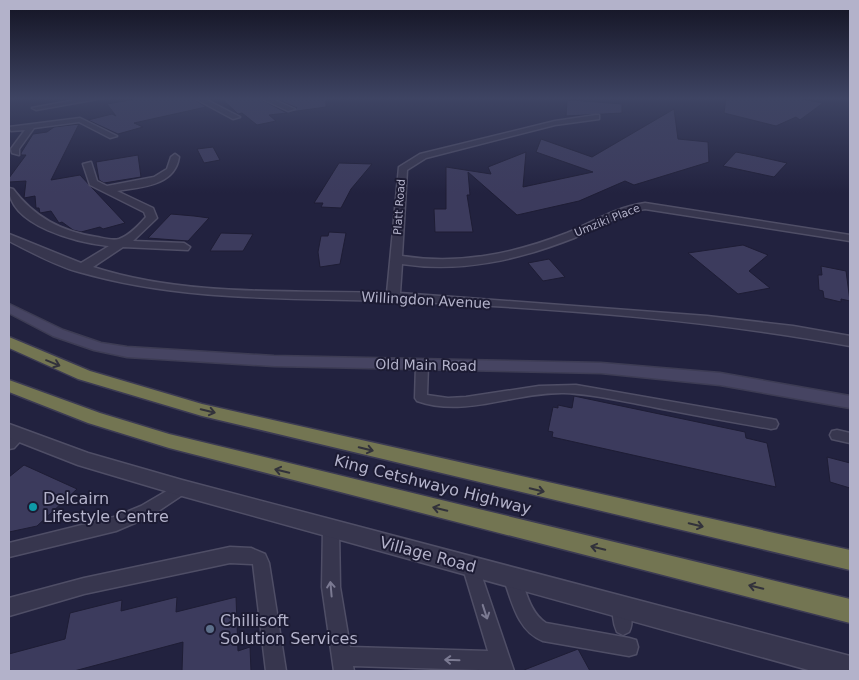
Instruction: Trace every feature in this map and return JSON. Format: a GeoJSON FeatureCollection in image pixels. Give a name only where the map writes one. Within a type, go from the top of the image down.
{"type":"FeatureCollection","features":[{"type":"Feature","properties":{"kind":"highway","name":"King Cetshwayo Highway"},"geometry":{"type":"LineString","coordinates":[[9,342],[32,354],[94,380],[168,401],[490,479],[850,560]]}},
{"type":"Feature","properties":{"kind":"highway","name":"King Cetshwayo Highway"},"geometry":{"type":"LineString","coordinates":[[9,386],[94,418],[169,441],[850,611]]}},
{"type":"Feature","properties":{"kind":"main road","name":"Old Main Road"},"geometry":{"type":"LineString","coordinates":[[9,308],[66,336],[99,347],[127,352],[274,361],[592,368],[668,374],[780,388],[850,402]]}},
{"type":"Feature","properties":{"kind":"street"},"geometry":{"type":"LineString","coordinates":[[16,153],[15,149],[29,130]]}},
{"type":"Feature","properties":{"kind":"street"},"geometry":{"type":"LineString","coordinates":[[100,130],[113,136]]}},
{"type":"Feature","properties":{"kind":"street","name":"Platt Road"},"geometry":{"type":"LineString","coordinates":[[393,297],[402,169],[412,161],[530,130]]}},
{"type":"Feature","properties":{"kind":"street"},"geometry":{"type":"LineString","coordinates":[[108,189],[137,184],[167,174],[172,171],[175,157]]}},
{"type":"Feature","properties":{"kind":"street"},"geometry":{"type":"LineString","coordinates":[[81,269],[137,233],[152,218],[149,210],[93,183],[88,164]]}},
{"type":"Feature","properties":{"kind":"street"},"geometry":{"type":"LineString","coordinates":[[9,191],[31,216],[62,234],[84,239],[184,247]]}},
{"type":"Feature","properties":{"kind":"street","name":"Umziki Place"},"geometry":{"type":"LineString","coordinates":[[395,259],[433,264],[457,264],[495,257],[557,240],[640,205],[850,238]]}},
{"type":"Feature","properties":{"kind":"street","name":"Willingdon Avenue"},"geometry":{"type":"LineString","coordinates":[[9,237],[81,269],[108,277],[179,291],[252,295],[393,297],[490,302],[756,325],[850,341]]}},
{"type":"Feature","properties":{"kind":"street","name":"Village Road"},"geometry":{"type":"LineString","coordinates":[[12,437],[182,488],[512,577],[622,617],[850,669]]}},
{"type":"Feature","properties":{"kind":"lane"},"geometry":{"type":"LineString","coordinates":[[422,365],[421,396],[426,400],[481,401],[524,391],[555,389],[589,391],[772,424]]}},
{"type":"Feature","properties":{"kind":"lane"},"geometry":{"type":"LineString","coordinates":[[9,550],[116,524],[146,511],[182,488]]}},
{"type":"Feature","properties":{"kind":"lane"},"geometry":{"type":"LineString","coordinates":[[331,528],[331,587],[343,664],[503,666],[470,565]]}},
{"type":"Feature","properties":{"kind":"lane"},"geometry":{"type":"LineString","coordinates":[[9,607],[84,586],[230,556],[251,556],[259,559],[261,563],[276,671]]}},
{"type":"Feature","properties":{"kind":"lane"},"geometry":{"type":"LineString","coordinates":[[512,577],[528,621],[536,629],[543,632],[629,647]]}},
{"type":"Feature","properties":{"kind":"building"},"geometry":{"type":"Polygon","coordinates":[[[50,130],[76,130],[51,180],[80,175],[125,223],[81,232],[73,230],[62,222],[59,223],[51,211],[40,213],[39,208],[36,208],[35,196],[24,198],[26,181],[9,182],[9,178],[26,155],[21,155],[21,153],[33,134],[50,130]]]}},
{"type":"Feature","properties":{"kind":"building"},"geometry":{"type":"Polygon","coordinates":[[[109,130],[133,130],[118,134],[109,130]]]}},
{"type":"Feature","properties":{"kind":"building"},"geometry":{"type":"Polygon","coordinates":[[[639,130],[677,130],[678,139],[708,142],[709,162],[634,185],[625,181],[579,201],[517,215],[468,172],[470,195],[467,195],[473,232],[435,232],[434,209],[446,209],[446,167],[491,174],[488,167],[526,152],[523,187],[593,172],[536,152],[541,139],[592,157],[639,130]]]}},
{"type":"Feature","properties":{"kind":"building"},"geometry":{"type":"Polygon","coordinates":[[[213,147],[220,160],[204,163],[197,149],[213,147]]]}},
{"type":"Feature","properties":{"kind":"building"},"geometry":{"type":"Polygon","coordinates":[[[736,152],[787,163],[774,177],[723,166],[736,152]]]}},
{"type":"Feature","properties":{"kind":"building"},"geometry":{"type":"Polygon","coordinates":[[[138,155],[141,177],[104,183],[99,180],[96,162],[138,155]]]}},
{"type":"Feature","properties":{"kind":"building"},"geometry":{"type":"Polygon","coordinates":[[[339,163],[372,164],[351,189],[341,208],[321,207],[323,203],[314,203],[339,163]]]}},
{"type":"Feature","properties":{"kind":"building"},"geometry":{"type":"Polygon","coordinates":[[[171,214],[209,218],[188,241],[148,238],[171,214]]]}},
{"type":"Feature","properties":{"kind":"building"},"geometry":{"type":"Polygon","coordinates":[[[329,232],[346,233],[340,264],[320,267],[318,252],[321,236],[328,236],[329,232]]]}},
{"type":"Feature","properties":{"kind":"building"},"geometry":{"type":"Polygon","coordinates":[[[221,233],[253,234],[243,251],[210,251],[221,233]]]}},
{"type":"Feature","properties":{"kind":"building"},"geometry":{"type":"Polygon","coordinates":[[[743,245],[768,255],[749,271],[770,288],[738,294],[688,253],[743,245]]]}},
{"type":"Feature","properties":{"kind":"building"},"geometry":{"type":"Polygon","coordinates":[[[549,259],[565,277],[543,281],[528,263],[549,259]]]}},
{"type":"Feature","properties":{"kind":"building"},"geometry":{"type":"Polygon","coordinates":[[[821,266],[846,271],[850,301],[841,299],[841,302],[824,298],[823,291],[819,290],[818,275],[822,275],[821,266]]]}},
{"type":"Feature","properties":{"kind":"building"},"geometry":{"type":"Polygon","coordinates":[[[574,396],[745,432],[746,438],[767,443],[776,487],[552,437],[553,432],[548,431],[553,407],[558,408],[558,405],[572,408],[574,396]]]}},
{"type":"Feature","properties":{"kind":"building"},"geometry":{"type":"Polygon","coordinates":[[[827,457],[850,463],[850,488],[830,482],[827,457]]]}},
{"type":"Feature","properties":{"kind":"building","name":"Delcairn Lifestyle Centre"},"geometry":{"type":"Polygon","coordinates":[[[24,465],[77,489],[37,526],[9,532],[9,477],[24,465]]]}},
{"type":"Feature","properties":{"kind":"building"},"geometry":{"type":"Polygon","coordinates":[[[177,597],[176,612],[236,597],[238,651],[250,647],[251,671],[182,671],[183,642],[74,671],[9,671],[9,654],[65,639],[70,613],[122,600],[121,611],[177,597]]]}},
{"type":"Feature","properties":{"kind":"building"},"geometry":{"type":"Polygon","coordinates":[[[578,649],[590,671],[524,671],[524,670],[578,649]]]}},
{"type":"Feature","properties":{"kind":"place","name":"Delcairn Lifestyle Centre"},"geometry":{"type":"Point","coordinates":[33,507]}},
{"type":"Feature","properties":{"kind":"place","name":"Chillisoft Solution Services"},"geometry":{"type":"Point","coordinates":[210,629]}}]}
